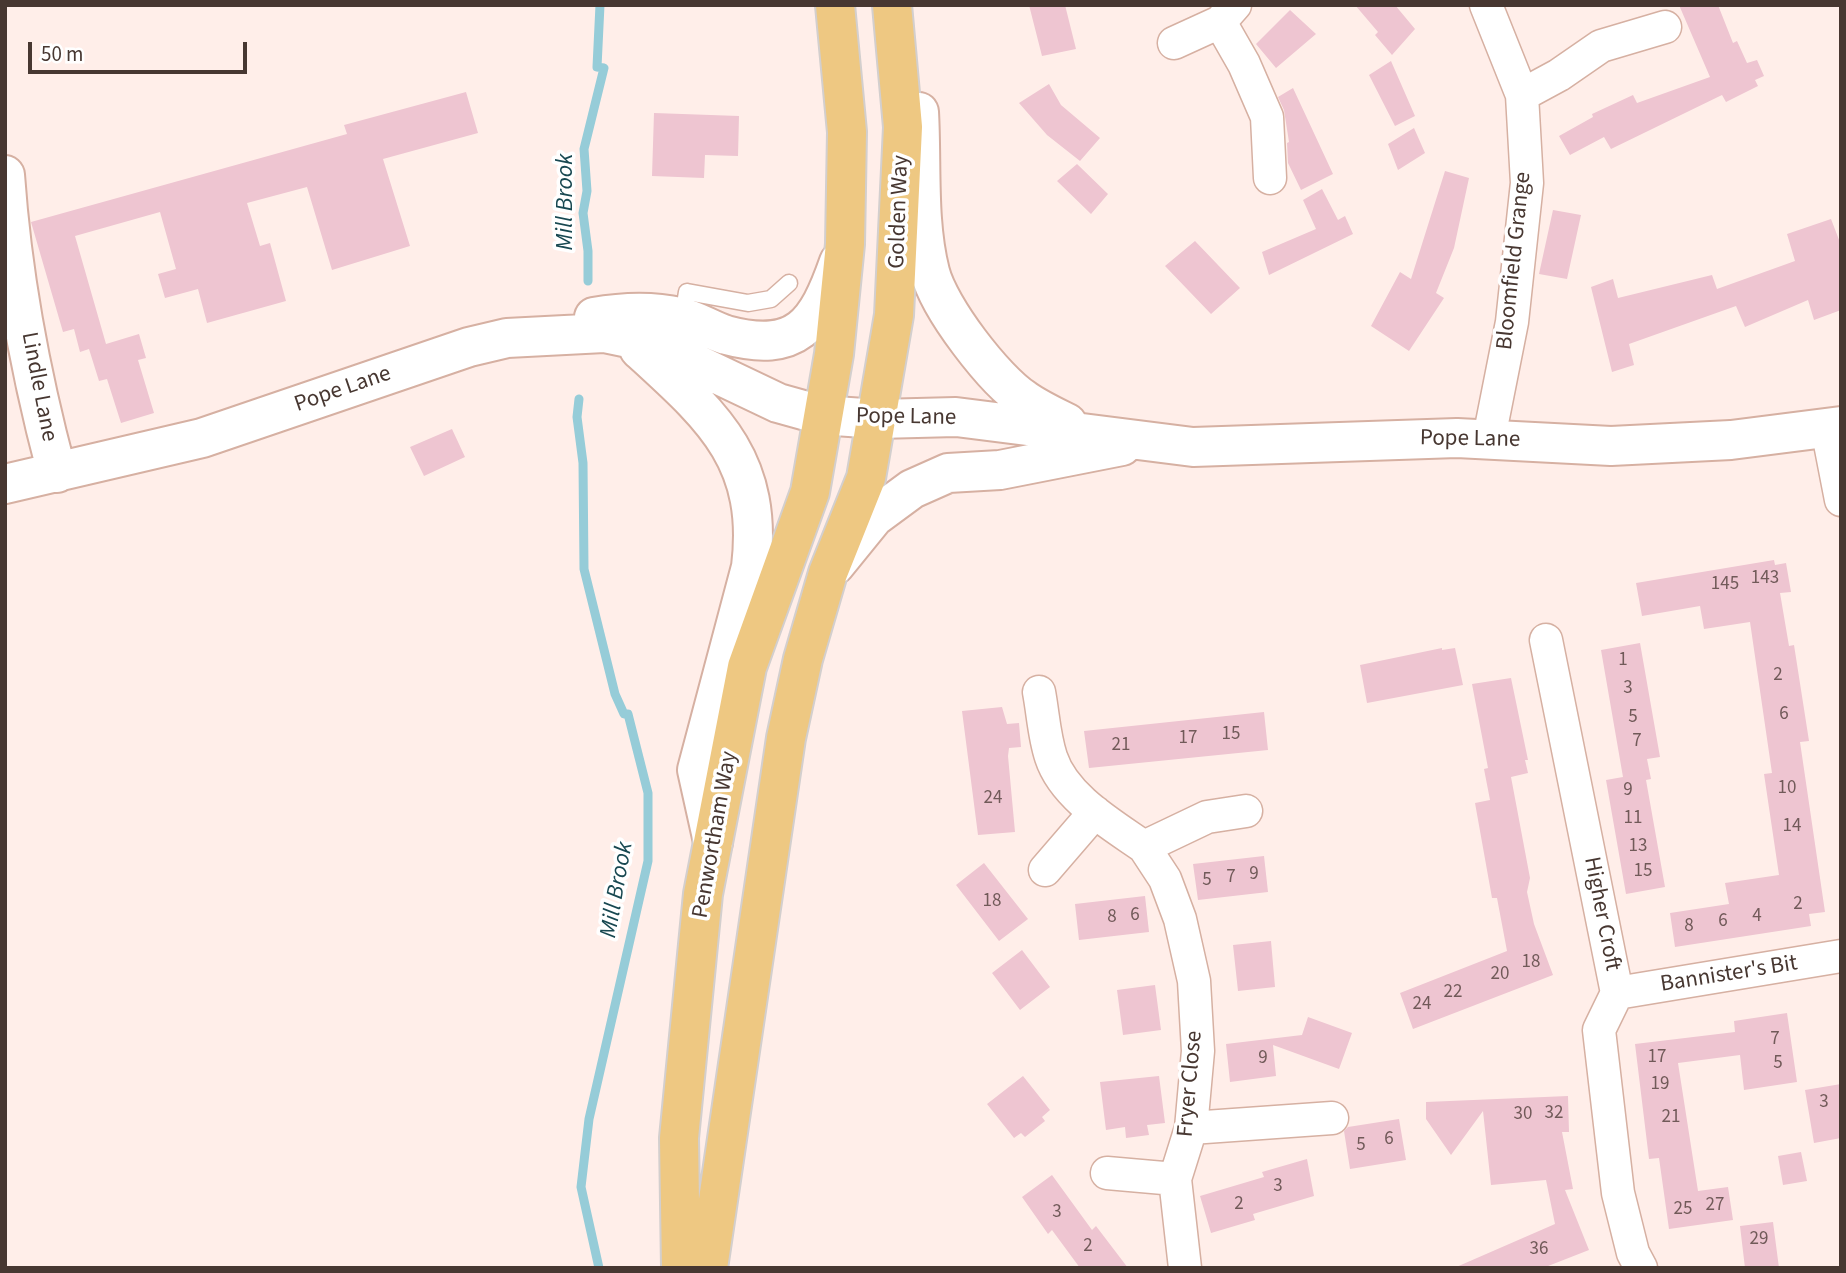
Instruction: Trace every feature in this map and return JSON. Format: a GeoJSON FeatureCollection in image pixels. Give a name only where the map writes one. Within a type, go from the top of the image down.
{"type":"FeatureCollection","features":[{"type":"Feature","properties":{"kind":"highway"},"geometry":{"type":"LineString","coordinates":[[821,415],[834,354],[845,244],[847,132],[835,5]]}},
{"type":"Feature","properties":{"kind":"highway","name":"Golden Way"},"geometry":{"type":"LineString","coordinates":[[878,419],[897,285],[903,127],[892,5]]}},
{"type":"Feature","properties":{"kind":"highway","name":"Penwortham Way"},"geometry":{"type":"LineString","coordinates":[[681,1268],[679,1138],[702,894],[747,667],[810,492],[821,415]]}},
{"type":"Feature","properties":{"kind":"highway"},"geometry":{"type":"LineString","coordinates":[[708,1268],[786,738],[803,659],[828,573],[866,478],[878,419]]}},
{"type":"Feature","properties":{"kind":"street"},"geometry":{"type":"LineString","coordinates":[[911,5],[922,213],[930,274],[953,320],[989,364],[1023,399],[1081,431]]}},
{"type":"Feature","properties":{"kind":"street","name":"Bloomfield Grange"},"geometry":{"type":"LineString","coordinates":[[1486,5],[1522,95],[1527,183],[1512,322],[1489,438]]}},
{"type":"Feature","properties":{"kind":"street"},"geometry":{"type":"LineString","coordinates":[[1174,43],[1227,13],[1244,64],[1268,117],[1270,178]]}},
{"type":"Feature","properties":{"kind":"street"},"geometry":{"type":"LineString","coordinates":[[1522,95],[1559,75],[1601,46],[1665,27]]}},
{"type":"Feature","properties":{"kind":"street","name":"Lindle Lane"},"geometry":{"type":"LineString","coordinates":[[5,175],[9,239],[44,428],[57,473]]}},
{"type":"Feature","properties":{"kind":"street"},"geometry":{"type":"LineString","coordinates":[[550,334],[588,318],[618,314],[683,317],[723,334],[766,343],[791,336],[815,317],[831,284],[845,244]]}},
{"type":"Feature","properties":{"kind":"street","name":"Pope Lane"},"geometry":{"type":"LineString","coordinates":[[5,484],[202,438],[469,347],[507,338],[550,334],[604,333],[652,343],[778,403],[821,415],[878,419],[956,417],[1192,447],[1489,438],[1611,446],[1731,440],[1834,427]]}},
{"type":"Feature","properties":{"kind":"street"},"geometry":{"type":"LineString","coordinates":[[626,337],[712,422],[741,466],[752,496],[754,544],[751,567],[697,770],[713,842]]}},
{"type":"Feature","properties":{"kind":"street"},"geometry":{"type":"LineString","coordinates":[[1834,427],[1841,500]]}},
{"type":"Feature","properties":{"kind":"street"},"geometry":{"type":"LineString","coordinates":[[828,573],[874,517],[912,489],[948,473],[1000,470],[1144,442]]}},
{"type":"Feature","properties":{"kind":"street","name":"Higher Croft"},"geometry":{"type":"LineString","coordinates":[[1546,639],[1617,993],[1599,1031],[1618,1194],[1633,1253],[1641,1268]]}},
{"type":"Feature","properties":{"kind":"street"},"geometry":{"type":"LineString","coordinates":[[1040,692],[1051,758],[1070,788],[1095,812],[1144,847],[1207,817],[1247,811]]}},
{"type":"Feature","properties":{"kind":"street"},"geometry":{"type":"LineString","coordinates":[[1045,870],[1095,812]]}},
{"type":"Feature","properties":{"kind":"street","name":"Fryer Close"},"geometry":{"type":"LineString","coordinates":[[1144,847],[1165,878],[1180,919],[1194,981],[1198,1051],[1191,1128],[1175,1179],[1185,1268]]}},
{"type":"Feature","properties":{"kind":"street","name":"Bannister's Bit"},"geometry":{"type":"LineString","coordinates":[[1617,993],[1841,957]]}},
{"type":"Feature","properties":{"kind":"street"},"geometry":{"type":"LineString","coordinates":[[1191,1128],[1332,1118]]}},
{"type":"Feature","properties":{"kind":"street"},"geometry":{"type":"LineString","coordinates":[[1107,1173],[1175,1179]]}},
{"type":"Feature","properties":{"kind":"lane"},"geometry":{"type":"LineString","coordinates":[[683,317],[687,292],[748,303],[771,299],[789,283]]}},
{"type":"Feature","properties":{"kind":"building"},"geometry":{"type":"Polygon","coordinates":[[[1029,5],[1065,5],[1076,49],[1042,56],[1029,5]]]}},
{"type":"Feature","properties":{"kind":"building"},"geometry":{"type":"Polygon","coordinates":[[[1355,5],[1395,5],[1415,29],[1392,55],[1375,35],[1378,32],[1355,5]]]}},
{"type":"Feature","properties":{"kind":"building"},"geometry":{"type":"Polygon","coordinates":[[[1679,5],[1718,5],[1733,43],[1737,41],[1747,63],[1757,60],[1764,76],[1755,80],[1758,86],[1726,102],[1722,95],[1611,149],[1604,137],[1570,155],[1559,136],[1593,117],[1592,114],[1633,95],[1637,103],[1710,77],[1679,5]]]}},
{"type":"Feature","properties":{"kind":"building"},"geometry":{"type":"Polygon","coordinates":[[[1290,10],[1316,34],[1276,68],[1256,44],[1290,10]]]}},
{"type":"Feature","properties":{"kind":"building"},"geometry":{"type":"Polygon","coordinates":[[[1391,61],[1415,116],[1395,126],[1369,75],[1391,61]]]}},
{"type":"Feature","properties":{"kind":"building"},"geometry":{"type":"Polygon","coordinates":[[[1049,84],[1061,105],[1100,138],[1080,161],[1047,135],[1019,103],[1049,84]]]}},
{"type":"Feature","properties":{"kind":"building"},"geometry":{"type":"Polygon","coordinates":[[[1293,88],[1333,174],[1301,190],[1288,163],[1289,142],[1284,110],[1278,97],[1293,88]]]}},
{"type":"Feature","properties":{"kind":"building"},"geometry":{"type":"Polygon","coordinates":[[[466,92],[478,133],[383,159],[410,246],[332,270],[307,187],[247,203],[260,246],[270,243],[286,301],[207,323],[198,289],[165,298],[158,274],[176,269],[160,212],[75,236],[106,344],[139,334],[146,358],[138,360],[154,413],[121,423],[107,379],[99,381],[89,349],[80,352],[74,329],[63,332],[31,222],[347,134],[344,125],[466,92]]]}},
{"type":"Feature","properties":{"kind":"building"},"geometry":{"type":"Polygon","coordinates":[[[654,113],[739,116],[738,156],[705,155],[704,178],[652,176],[654,113]]]}},
{"type":"Feature","properties":{"kind":"building"},"geometry":{"type":"Polygon","coordinates":[[[1414,128],[1425,153],[1398,170],[1388,144],[1414,128]]]}},
{"type":"Feature","properties":{"kind":"building"},"geometry":{"type":"Polygon","coordinates":[[[1077,164],[1108,194],[1091,214],[1057,181],[1077,164]]]}},
{"type":"Feature","properties":{"kind":"building"},"geometry":{"type":"Polygon","coordinates":[[[1445,171],[1469,178],[1454,248],[1436,293],[1444,298],[1409,351],[1371,326],[1400,272],[1411,279],[1445,171]]]}},
{"type":"Feature","properties":{"kind":"building"},"geometry":{"type":"Polygon","coordinates":[[[1322,189],[1338,220],[1345,216],[1353,234],[1269,275],[1262,252],[1316,229],[1303,200],[1322,189]]]}},
{"type":"Feature","properties":{"kind":"building"},"geometry":{"type":"Polygon","coordinates":[[[1553,210],[1581,215],[1567,279],[1539,274],[1553,210]]]}},
{"type":"Feature","properties":{"kind":"building"},"geometry":{"type":"Polygon","coordinates":[[[1831,219],[1841,245],[1841,310],[1814,320],[1808,300],[1745,327],[1736,306],[1629,344],[1634,365],[1612,372],[1591,287],[1613,279],[1618,298],[1712,275],[1717,289],[1795,261],[1787,234],[1831,219]]]}},
{"type":"Feature","properties":{"kind":"building"},"geometry":{"type":"Polygon","coordinates":[[[1195,241],[1240,288],[1211,314],[1165,266],[1195,241]]]}},
{"type":"Feature","properties":{"kind":"building"},"geometry":{"type":"Polygon","coordinates":[[[452,429],[465,457],[424,476],[410,447],[452,429]]]}},
{"type":"Feature","properties":{"kind":"building"},"geometry":{"type":"Polygon","coordinates":[[[1774,560],[1775,565],[1786,563],[1791,592],[1780,593],[1789,646],[1794,645],[1809,741],[1800,742],[1825,912],[1809,914],[1811,926],[1675,947],[1670,913],[1729,904],[1725,883],[1779,875],[1764,774],[1772,773],[1750,622],[1704,629],[1700,606],[1642,616],[1636,583],[1774,560]]]}},
{"type":"Feature","properties":{"kind":"building"},"geometry":{"type":"Polygon","coordinates":[[[1640,643],[1660,757],[1647,759],[1651,779],[1646,780],[1665,887],[1626,894],[1606,780],[1623,777],[1601,650],[1640,643]]]}},
{"type":"Feature","properties":{"kind":"building"},"geometry":{"type":"Polygon","coordinates":[[[1442,648],[1455,648],[1463,685],[1367,703],[1360,665],[1442,648]]]}},
{"type":"Feature","properties":{"kind":"building"},"geometry":{"type":"Polygon","coordinates":[[[1511,678],[1528,760],[1525,760],[1528,773],[1511,777],[1530,878],[1527,892],[1534,924],[1553,975],[1413,1029],[1400,993],[1507,951],[1497,898],[1492,898],[1475,803],[1490,800],[1484,769],[1488,768],[1472,684],[1511,678]]]}},
{"type":"Feature","properties":{"kind":"building"},"geometry":{"type":"Polygon","coordinates":[[[1002,707],[1007,724],[1019,723],[1021,747],[1009,748],[1008,756],[1015,832],[978,835],[962,711],[1002,707]]]}},
{"type":"Feature","properties":{"kind":"building"},"geometry":{"type":"Polygon","coordinates":[[[1264,712],[1268,750],[1089,768],[1084,731],[1264,712]]]}},
{"type":"Feature","properties":{"kind":"building"},"geometry":{"type":"Polygon","coordinates":[[[1264,856],[1268,892],[1198,900],[1193,864],[1264,856]]]}},
{"type":"Feature","properties":{"kind":"building"},"geometry":{"type":"Polygon","coordinates":[[[984,863],[1028,919],[999,941],[956,885],[984,863]]]}},
{"type":"Feature","properties":{"kind":"building"},"geometry":{"type":"Polygon","coordinates":[[[1145,896],[1149,932],[1079,940],[1075,904],[1145,896]]]}},
{"type":"Feature","properties":{"kind":"building"},"geometry":{"type":"Polygon","coordinates":[[[1271,941],[1275,987],[1238,991],[1233,945],[1271,941]]]}},
{"type":"Feature","properties":{"kind":"building"},"geometry":{"type":"Polygon","coordinates":[[[1022,950],[1050,987],[1020,1010],[992,973],[1022,950]]]}},
{"type":"Feature","properties":{"kind":"building"},"geometry":{"type":"Polygon","coordinates":[[[1155,985],[1161,1030],[1123,1035],[1117,990],[1155,985]]]}},
{"type":"Feature","properties":{"kind":"building"},"geometry":{"type":"Polygon","coordinates":[[[1787,1013],[1797,1082],[1744,1090],[1740,1055],[1678,1063],[1698,1191],[1728,1187],[1733,1220],[1669,1229],[1659,1158],[1649,1159],[1635,1044],[1735,1032],[1734,1021],[1787,1013]]]}},
{"type":"Feature","properties":{"kind":"building"},"geometry":{"type":"Polygon","coordinates":[[[1308,1017],[1352,1033],[1339,1069],[1273,1045],[1276,1076],[1230,1082],[1226,1044],[1302,1035],[1308,1017]]]}},
{"type":"Feature","properties":{"kind":"building"},"geometry":{"type":"Polygon","coordinates":[[[1023,1076],[1050,1110],[1042,1117],[1045,1121],[1025,1137],[1021,1133],[1014,1138],[987,1104],[1023,1076]]]}},
{"type":"Feature","properties":{"kind":"building"},"geometry":{"type":"Polygon","coordinates":[[[1159,1076],[1165,1123],[1147,1125],[1149,1135],[1126,1138],[1125,1127],[1106,1130],[1100,1082],[1159,1076]]]}},
{"type":"Feature","properties":{"kind":"building"},"geometry":{"type":"Polygon","coordinates":[[[1841,1084],[1841,1138],[1814,1143],[1805,1090],[1841,1084]]]}},
{"type":"Feature","properties":{"kind":"building"},"geometry":{"type":"Polygon","coordinates":[[[1568,1096],[1569,1132],[1562,1132],[1573,1189],[1565,1190],[1589,1250],[1543,1268],[1454,1268],[1555,1224],[1546,1180],[1491,1185],[1483,1111],[1451,1155],[1426,1119],[1426,1102],[1568,1096]]]}},
{"type":"Feature","properties":{"kind":"building"},"geometry":{"type":"Polygon","coordinates":[[[1399,1119],[1406,1160],[1350,1169],[1344,1131],[1348,1127],[1399,1119]]]}},
{"type":"Feature","properties":{"kind":"building"},"geometry":{"type":"Polygon","coordinates":[[[1801,1152],[1807,1181],[1783,1185],[1778,1156],[1801,1152]]]}},
{"type":"Feature","properties":{"kind":"building"},"geometry":{"type":"Polygon","coordinates":[[[1307,1159],[1314,1196],[1253,1214],[1255,1220],[1211,1233],[1200,1196],[1264,1177],[1262,1172],[1307,1159]]]}},
{"type":"Feature","properties":{"kind":"building"},"geometry":{"type":"Polygon","coordinates":[[[1052,1175],[1092,1230],[1096,1226],[1128,1268],[1080,1268],[1052,1230],[1048,1234],[1022,1197],[1052,1175]]]}},
{"type":"Feature","properties":{"kind":"building"},"geometry":{"type":"Polygon","coordinates":[[[1773,1222],[1779,1268],[1745,1268],[1740,1226],[1773,1222]]]}},
{"type":"Feature","properties":{"kind":"waterway","name":"Mill Brook"},"geometry":{"type":"LineString","coordinates":[[588,281],[588,251],[583,213],[587,191],[584,149],[604,68],[597,67],[600,5]]}},
{"type":"Feature","properties":{"kind":"waterway","name":"Mill Brook"},"geometry":{"type":"LineString","coordinates":[[579,399],[577,417],[583,463],[584,569],[615,694],[624,714],[628,714],[648,793],[648,861],[589,1119],[581,1187],[599,1268]]}}]}
